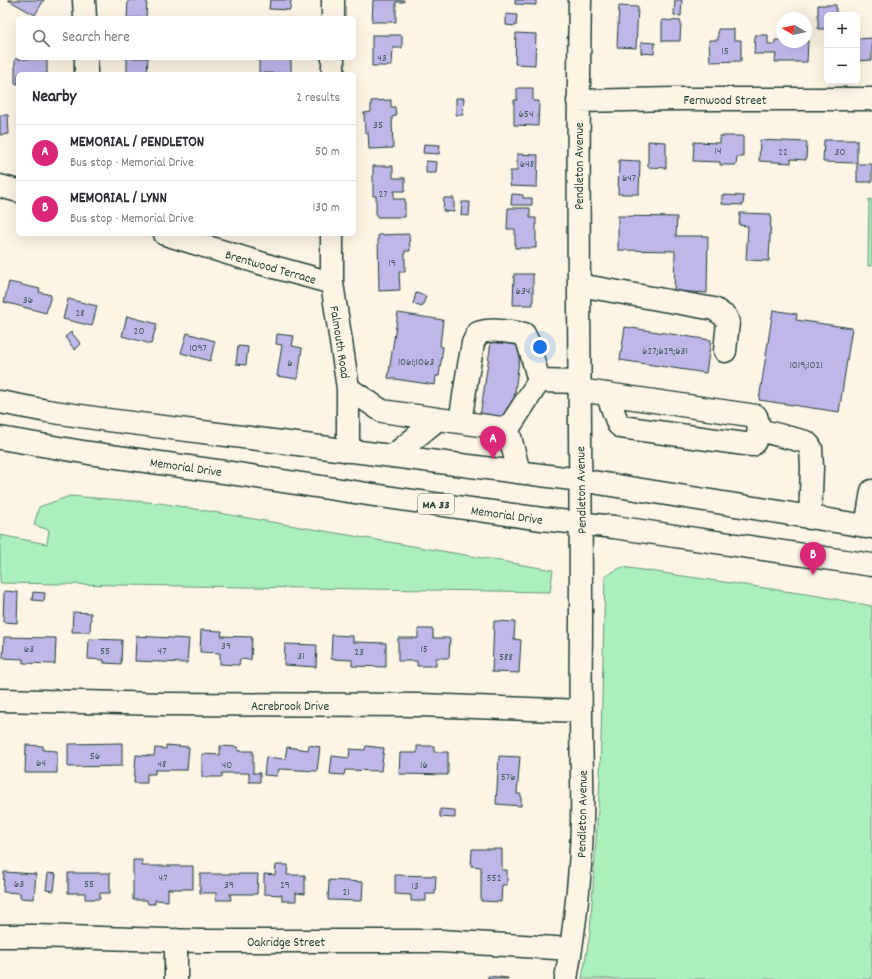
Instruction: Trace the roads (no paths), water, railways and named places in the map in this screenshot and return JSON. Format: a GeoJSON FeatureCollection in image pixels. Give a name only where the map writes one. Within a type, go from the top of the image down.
{"type":"FeatureCollection","features":[{"type":"Feature","properties":{"kind":"street"},"geometry":{"type":"LineString","coordinates":[[84,0],[85,16]]}},
{"type":"Feature","properties":{"kind":"street"},"geometry":{"type":"LineString","coordinates":[[333,0],[333,16]]}},
{"type":"Feature","properties":{"kind":"street","name":"Pendleton Avenue"},"geometry":{"type":"LineString","coordinates":[[566,979],[579,888],[582,841],[578,101],[580,0]]}},
{"type":"Feature","properties":{"kind":"street"},"geometry":{"type":"LineString","coordinates":[[86,60],[86,72]]}},
{"type":"Feature","properties":{"kind":"street"},"geometry":{"type":"LineString","coordinates":[[333,60],[333,72]]}},
{"type":"Feature","properties":{"kind":"street","name":"Fernwood Street"},"geometry":{"type":"LineString","coordinates":[[578,101],[675,99],[872,99]]}},
{"type":"Feature","properties":{"kind":"street"},"geometry":{"type":"LineString","coordinates":[[0,186],[16,190]]}},
{"type":"Feature","properties":{"kind":"street","name":"Brentwood Terrace"},"geometry":{"type":"LineString","coordinates":[[172,236],[332,283]]}},
{"type":"Feature","properties":{"kind":"street","name":"Falmouth Road"},"geometry":{"type":"LineString","coordinates":[[332,236],[332,283],[348,388],[348,451]]}},
{"type":"Feature","properties":{"kind":"street"},"geometry":{"type":"LineString","coordinates":[[579,286],[714,309],[726,317],[728,322],[725,351]]}},
{"type":"Feature","properties":{"kind":"street"},"geometry":{"type":"LineString","coordinates":[[460,422],[473,343],[478,333],[494,330],[524,334],[528,342],[539,381],[508,429],[519,472]]}},
{"type":"Feature","properties":{"kind":"street"},"geometry":{"type":"LineString","coordinates":[[539,381],[579,386],[607,394],[756,416],[759,430],[755,442],[752,445],[621,427],[618,424],[607,394]]}},
{"type":"Feature","properties":{"kind":"street"},"geometry":{"type":"LineString","coordinates":[[348,388],[382,411],[508,429]]}},
{"type":"Feature","properties":{"kind":"street"},"geometry":{"type":"LineString","coordinates":[[0,402],[108,420],[580,480],[869,527],[872,491]]}},
{"type":"Feature","properties":{"kind":"street"},"geometry":{"type":"LineString","coordinates":[[393,456],[438,419]]}},
{"type":"Feature","properties":{"kind":"street"},"geometry":{"type":"LineString","coordinates":[[759,430],[806,442],[810,445],[812,468],[810,518]]}},
{"type":"Feature","properties":{"kind":"street","name":"Memorial Drive"},"geometry":{"type":"LineString","coordinates":[[0,438],[89,453],[400,499],[872,565]]}},
{"type":"Feature","properties":{"kind":"street","name":"Acrebrook Drive"},"geometry":{"type":"LineString","coordinates":[[0,700],[178,704],[420,705],[581,711]]}},
{"type":"Feature","properties":{"kind":"street","name":"Oakridge Street"},"geometry":{"type":"LineString","coordinates":[[0,936],[176,940],[441,941],[571,949]]}},
{"type":"Feature","properties":{"kind":"street"},"geometry":{"type":"LineString","coordinates":[[176,940],[176,979]]}},
{"type":"Feature","properties":{"kind":"place","name":"MEMORIAL / PENDLETON"},"geometry":{"type":"Point","coordinates":[493,459]}},
{"type":"Feature","properties":{"kind":"place","name":"MEMORIAL / LYNN"},"geometry":{"type":"Point","coordinates":[813,575]}}]}
